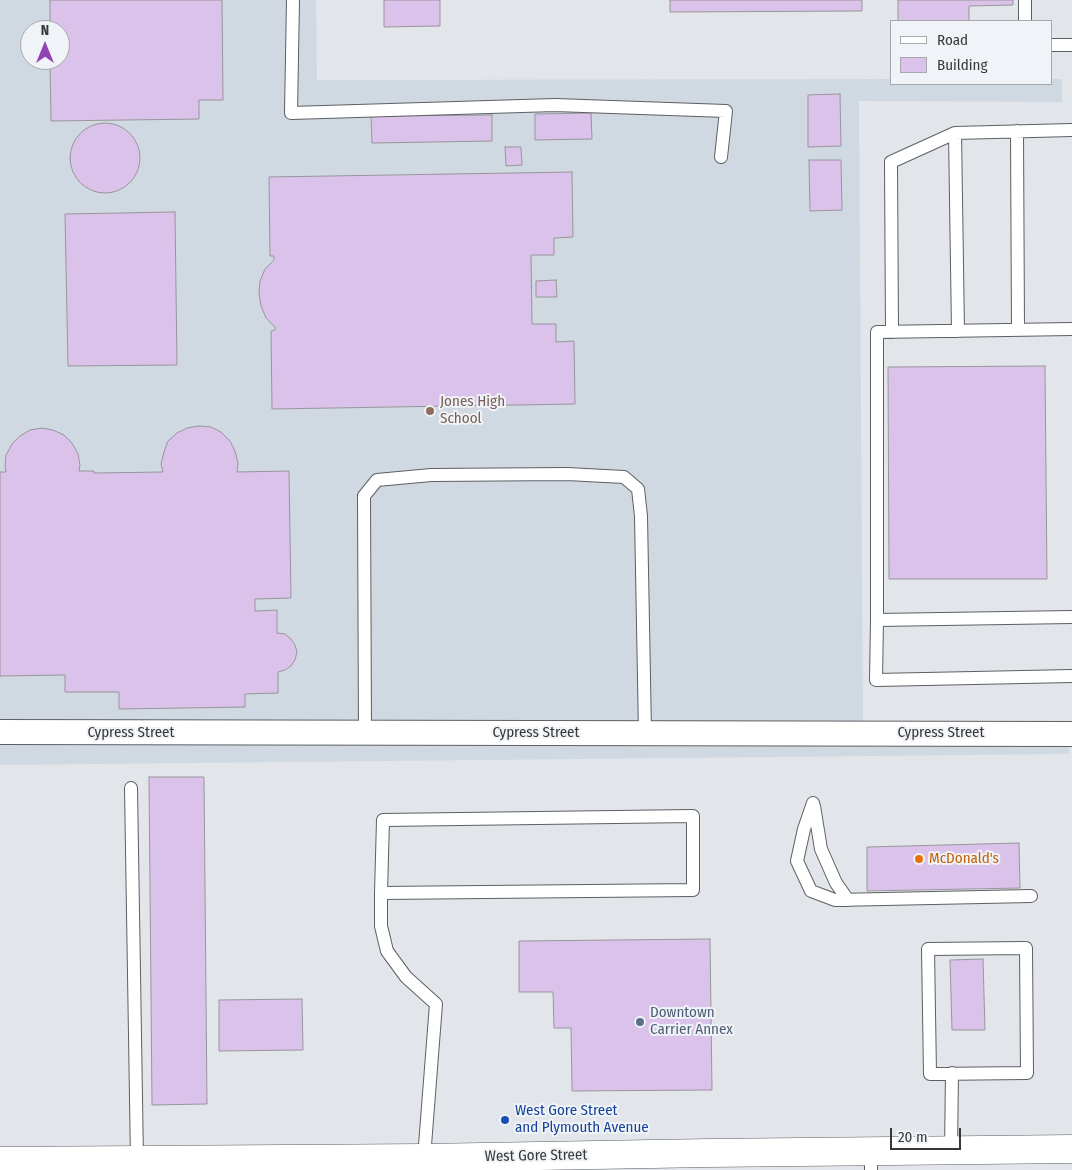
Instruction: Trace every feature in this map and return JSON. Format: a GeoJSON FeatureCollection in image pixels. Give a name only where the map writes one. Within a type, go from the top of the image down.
{"type":"FeatureCollection","features":[{"type":"Feature","properties":{"kind":"street","name":"Cypress Street"},"geometry":{"type":"LineString","coordinates":[[0,732],[1072,734]]}},
{"type":"Feature","properties":{"kind":"street","name":"West Gore Street"},"geometry":{"type":"LineString","coordinates":[[0,1161],[137,1160],[236,1164],[424,1158],[709,1157],[871,1160],[951,1150],[1072,1149]]}},
{"type":"Feature","properties":{"kind":"lane"},"geometry":{"type":"LineString","coordinates":[[292,0],[291,113],[555,105],[726,111],[721,157]]}},
{"type":"Feature","properties":{"kind":"lane"},"geometry":{"type":"LineString","coordinates":[[1025,0],[1025,20]]}},
{"type":"Feature","properties":{"kind":"lane"},"geometry":{"type":"LineString","coordinates":[[1052,44],[1072,45]]}},
{"type":"Feature","properties":{"kind":"lane"},"geometry":{"type":"LineString","coordinates":[[892,332],[891,162],[955,133],[1072,130]]}},
{"type":"Feature","properties":{"kind":"lane"},"geometry":{"type":"LineString","coordinates":[[1017,131],[1018,330]]}},
{"type":"Feature","properties":{"kind":"lane"},"geometry":{"type":"LineString","coordinates":[[955,133],[958,331]]}},
{"type":"Feature","properties":{"kind":"lane"},"geometry":{"type":"LineString","coordinates":[[1072,329],[877,332],[876,680],[1072,676]]}},
{"type":"Feature","properties":{"kind":"lane"},"geometry":{"type":"LineString","coordinates":[[365,733],[364,496],[377,480],[431,476],[567,474],[624,477],[638,489],[641,516],[645,733]]}},
{"type":"Feature","properties":{"kind":"lane"},"geometry":{"type":"LineString","coordinates":[[877,620],[1072,616]]}},
{"type":"Feature","properties":{"kind":"lane"},"geometry":{"type":"LineString","coordinates":[[131,788],[137,1160]]}},
{"type":"Feature","properties":{"kind":"lane"},"geometry":{"type":"LineString","coordinates":[[848,900],[836,882],[821,849],[814,803],[804,829],[797,861],[811,891],[835,900],[848,900],[1031,896]]}},
{"type":"Feature","properties":{"kind":"lane"},"geometry":{"type":"LineString","coordinates":[[381,893],[693,890],[693,816],[383,820],[381,893],[381,926],[387,951],[406,977],[436,1004],[424,1158]]}},
{"type":"Feature","properties":{"kind":"lane"},"geometry":{"type":"LineString","coordinates":[[1026,948],[1028,1073],[952,1074],[930,1074],[928,949],[1026,948]]}},
{"type":"Feature","properties":{"kind":"lane"},"geometry":{"type":"LineString","coordinates":[[951,1150],[952,1074]]}},
{"type":"Feature","properties":{"kind":"shaded area","name":"Jones High School"},"geometry":{"type":"Polygon","coordinates":[[[0,0],[316,0],[317,80],[890,79],[890,85],[1052,85],[1052,79],[1062,79],[1062,102],[859,101],[863,722],[1068,721],[1069,754],[0,765],[0,0]]]}},
{"type":"Feature","properties":{"kind":"building"},"geometry":{"type":"Polygon","coordinates":[[[50,0],[222,0],[223,100],[199,100],[199,119],[51,121],[50,70],[70,70],[70,20],[50,20],[50,0]]]}},
{"type":"Feature","properties":{"kind":"building"},"geometry":{"type":"Polygon","coordinates":[[[384,0],[440,0],[440,26],[384,27],[384,0]]]}},
{"type":"Feature","properties":{"kind":"building"},"geometry":{"type":"Polygon","coordinates":[[[670,0],[862,0],[862,11],[670,12],[670,0]]]}},
{"type":"Feature","properties":{"kind":"building"},"geometry":{"type":"Polygon","coordinates":[[[898,0],[1013,0],[1013,5],[969,6],[969,20],[898,20],[898,0]]]}},
{"type":"Feature","properties":{"kind":"building"},"geometry":{"type":"Polygon","coordinates":[[[840,94],[841,146],[808,147],[808,95],[840,94]]]}},
{"type":"Feature","properties":{"kind":"building"},"geometry":{"type":"Polygon","coordinates":[[[591,113],[592,139],[535,140],[535,114],[591,113]]]}},
{"type":"Feature","properties":{"kind":"building"},"geometry":{"type":"Polygon","coordinates":[[[492,115],[492,141],[372,143],[371,116],[492,115]]]}},
{"type":"Feature","properties":{"kind":"building"},"geometry":{"type":"Polygon","coordinates":[[[105,123],[118,126],[130,133],[137,145],[140,158],[137,171],[130,183],[118,190],[105,193],[92,190],[80,183],[73,171],[70,158],[73,145],[80,133],[92,126],[105,123]]]}},
{"type":"Feature","properties":{"kind":"building"},"geometry":{"type":"Polygon","coordinates":[[[505,147],[521,147],[522,165],[506,166],[505,147]]]}},
{"type":"Feature","properties":{"kind":"building"},"geometry":{"type":"Polygon","coordinates":[[[809,160],[841,160],[842,210],[810,211],[809,160]]]}},
{"type":"Feature","properties":{"kind":"building"},"geometry":{"type":"Polygon","coordinates":[[[572,172],[573,237],[554,238],[554,255],[531,255],[532,324],[556,324],[556,342],[574,341],[575,404],[272,409],[271,331],[275,330],[275,327],[266,318],[259,294],[260,281],[265,269],[274,260],[274,256],[270,256],[269,177],[572,172]]]}},
{"type":"Feature","properties":{"kind":"building"},"geometry":{"type":"Polygon","coordinates":[[[175,212],[177,365],[68,366],[65,214],[175,212]]]}},
{"type":"Feature","properties":{"kind":"building"},"geometry":{"type":"Polygon","coordinates":[[[556,280],[557,297],[536,297],[536,281],[556,280]]]}},
{"type":"Feature","properties":{"kind":"building"},"geometry":{"type":"Polygon","coordinates":[[[1045,366],[1047,579],[889,579],[888,367],[1045,366]]]}},
{"type":"Feature","properties":{"kind":"building"},"geometry":{"type":"Polygon","coordinates":[[[211,427],[221,432],[230,441],[238,463],[237,472],[289,471],[291,598],[255,599],[255,611],[277,610],[277,633],[285,634],[291,639],[297,652],[291,666],[278,672],[278,693],[245,694],[245,707],[119,709],[119,692],[65,692],[65,675],[0,676],[0,472],[6,472],[6,455],[12,444],[30,430],[42,428],[53,430],[64,435],[72,443],[78,454],[79,471],[94,471],[94,473],[163,472],[161,464],[168,441],[177,433],[187,428],[211,427]]]}},
{"type":"Feature","properties":{"kind":"building"},"geometry":{"type":"Polygon","coordinates":[[[149,777],[204,777],[207,1104],[152,1105],[149,777]]]}},
{"type":"Feature","properties":{"kind":"building"},"geometry":{"type":"Polygon","coordinates":[[[1019,843],[1020,888],[867,891],[867,847],[1019,843]]]}},
{"type":"Feature","properties":{"kind":"building"},"geometry":{"type":"Polygon","coordinates":[[[710,939],[712,1090],[572,1091],[571,1028],[554,1028],[553,992],[519,992],[519,941],[710,939]]]}},
{"type":"Feature","properties":{"kind":"building"},"geometry":{"type":"Polygon","coordinates":[[[983,959],[985,1030],[952,1030],[950,960],[983,959]]]}},
{"type":"Feature","properties":{"kind":"building"},"geometry":{"type":"Polygon","coordinates":[[[302,999],[303,1050],[219,1051],[219,1000],[302,999]]]}},
{"type":"Feature","properties":{"kind":"place","name":"Jones High School"},"geometry":{"type":"Point","coordinates":[430,411]}},
{"type":"Feature","properties":{"kind":"place","name":"McDonald's"},"geometry":{"type":"Point","coordinates":[919,859]}},
{"type":"Feature","properties":{"kind":"place","name":"Downtown Carrier Annex"},"geometry":{"type":"Point","coordinates":[640,1022]}},
{"type":"Feature","properties":{"kind":"place","name":"West Gore Street and Plymouth Avenue"},"geometry":{"type":"Point","coordinates":[505,1120]}}]}
